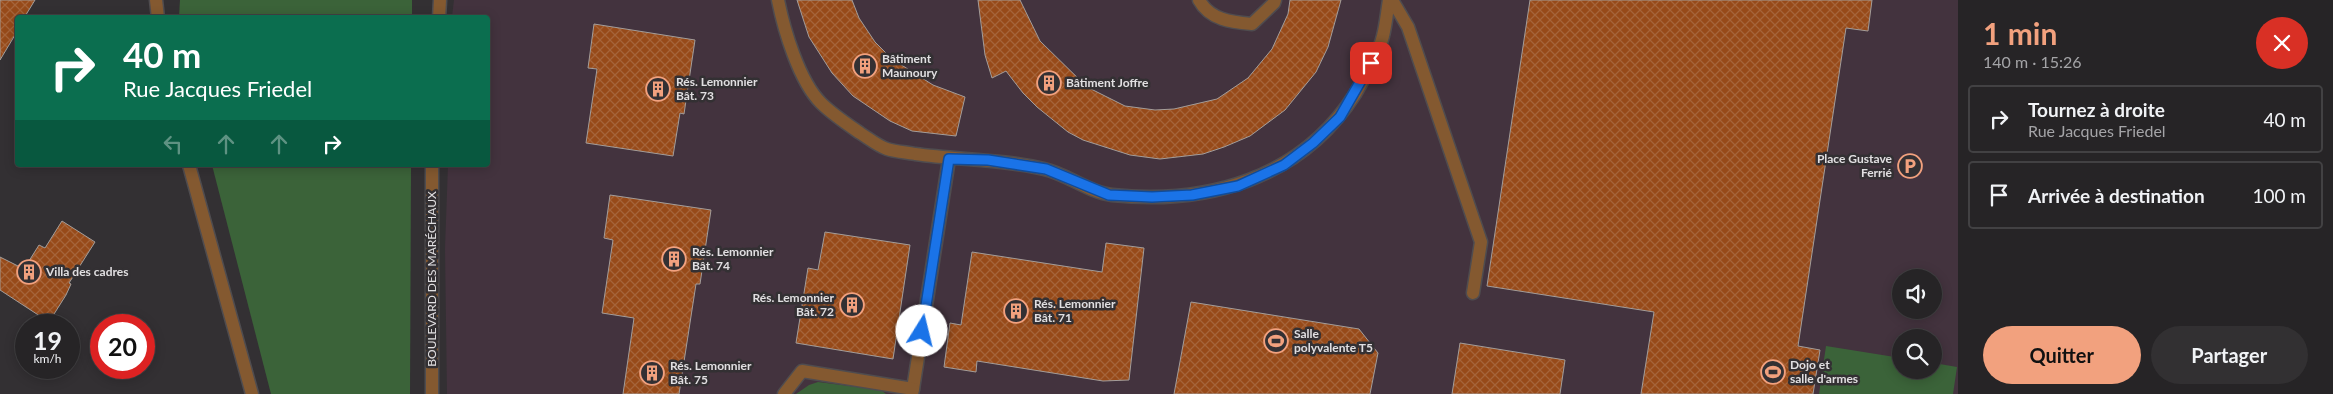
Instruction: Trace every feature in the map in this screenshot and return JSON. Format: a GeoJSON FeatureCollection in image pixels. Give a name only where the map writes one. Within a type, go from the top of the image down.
{"type":"FeatureCollection","features":[{"type":"Feature","properties":{"kind":"street"},"geometry":{"type":"LineString","coordinates":[[156,0],[158,15]]}},
{"type":"Feature","properties":{"kind":"street"},"geometry":{"type":"LineString","coordinates":[[439,15],[440,0]]}},
{"type":"Feature","properties":{"kind":"street"},"geometry":{"type":"LineString","coordinates":[[778,0],[783,28],[796,60],[820,102],[850,126],[886,149],[949,159],[988,160],[1046,169],[1109,195],[1152,197],[1192,195],[1238,186],[1284,165],[1313,143],[1340,117],[1366,76],[1379,45],[1391,0]]}},
{"type":"Feature","properties":{"kind":"street"},"geometry":{"type":"LineString","coordinates":[[1200,0],[1203,7],[1224,21],[1252,24],[1274,4],[1275,0]]}},
{"type":"Feature","properties":{"kind":"street"},"geometry":{"type":"LineString","coordinates":[[1391,0],[1408,27],[1481,242],[1473,293]]}},
{"type":"Feature","properties":{"kind":"street"},"geometry":{"type":"LineString","coordinates":[[784,394],[802,371],[912,391],[949,159]]}},
{"type":"Feature","properties":{"kind":"street"},"geometry":{"type":"LineString","coordinates":[[190,167],[252,394]]}},
{"type":"Feature","properties":{"kind":"street","name":"BOULEVARD DES MARÉCHAUX"},"geometry":{"type":"LineString","coordinates":[[432,167],[432,394]]}},
{"type":"Feature","properties":{"kind":"shaded area"},"geometry":{"type":"Polygon","coordinates":[[[454,0],[1958,0],[1958,394],[447,394],[445,248],[448,167],[490,167],[490,15],[452,15],[454,0]]]}},
{"type":"Feature","properties":{"kind":"green space"},"geometry":{"type":"Polygon","coordinates":[[[180,0],[412,0],[412,15],[179,15],[180,0]]]}},
{"type":"Feature","properties":{"kind":"green space"},"geometry":{"type":"Polygon","coordinates":[[[213,167],[411,167],[410,394],[271,394],[213,167]]]}},
{"type":"Feature","properties":{"kind":"green space"},"geometry":{"type":"Polygon","coordinates":[[[1826,346],[1892,357],[1892,379],[1942,379],[1942,364],[1957,367],[1953,394],[1819,394],[1826,346]]]}},
{"type":"Feature","properties":{"kind":"green space"},"geometry":{"type":"Polygon","coordinates":[[[818,382],[881,390],[886,394],[796,394],[809,385],[818,382]]]}},
{"type":"Feature","properties":{"kind":"building"},"geometry":{"type":"Polygon","coordinates":[[[0,0],[35,0],[26,15],[15,15],[15,35],[0,60],[0,0]]]}},
{"type":"Feature","properties":{"kind":"building","name":"Bâtiment Maunoury"},"geometry":{"type":"Polygon","coordinates":[[[797,0],[852,0],[859,18],[875,42],[892,59],[933,85],[965,97],[956,136],[912,131],[890,121],[853,96],[832,73],[809,37],[797,0]]]}},
{"type":"Feature","properties":{"kind":"building","name":"Bâtiment Joffre"},"geometry":{"type":"Polygon","coordinates":[[[978,0],[1020,0],[1040,41],[1087,87],[1125,106],[1155,110],[1174,109],[1217,99],[1248,78],[1272,49],[1288,14],[1290,0],[1341,0],[1328,47],[1316,72],[1285,110],[1250,136],[1224,147],[1203,154],[1160,159],[1130,155],[1083,140],[1068,132],[1037,107],[1006,71],[992,78],[985,55],[978,0]]]}},
{"type":"Feature","properties":{"kind":"building"},"geometry":{"type":"Polygon","coordinates":[[[1530,0],[1872,0],[1868,31],[1846,28],[1798,346],[1820,350],[1813,394],[1641,394],[1654,312],[1487,286],[1530,0]]]}},
{"type":"Feature","properties":{"kind":"building","name":"Rés. Lemonnier Bât. 73"},"geometry":{"type":"Polygon","coordinates":[[[594,24],[695,40],[684,114],[680,113],[673,156],[586,143],[597,69],[588,68],[594,24]]]}},
{"type":"Feature","properties":{"kind":"building","name":"Rés. Lemonnier Bât. 74"},"geometry":{"type":"Polygon","coordinates":[[[610,195],[711,210],[700,284],[696,284],[679,394],[623,394],[634,318],[602,313],[613,240],[604,238],[610,195]]]}},
{"type":"Feature","properties":{"kind":"building","name":"Villa des cadres"},"geometry":{"type":"Polygon","coordinates":[[[62,221],[95,242],[69,283],[71,284],[66,295],[54,314],[37,314],[0,290],[0,257],[24,269],[39,245],[45,248],[62,221]]]}},
{"type":"Feature","properties":{"kind":"building","name":"Rés. Lemonnier Bât. 72"},"geometry":{"type":"Polygon","coordinates":[[[825,232],[910,245],[893,359],[796,343],[808,268],[818,270],[825,232]]]}},
{"type":"Feature","properties":{"kind":"building"},"geometry":{"type":"Polygon","coordinates":[[[1106,243],[1144,248],[1129,380],[1103,381],[977,361],[976,372],[944,367],[950,323],[961,325],[972,252],[1102,272],[1106,243]]]}},
{"type":"Feature","properties":{"kind":"building","name":"Salle polyvalente T5"},"geometry":{"type":"Polygon","coordinates":[[[1191,302],[1359,329],[1378,353],[1370,394],[1174,394],[1191,302]]]}},
{"type":"Feature","properties":{"kind":"building"},"geometry":{"type":"Polygon","coordinates":[[[1460,343],[1565,360],[1560,394],[1452,394],[1460,343]]]}},
{"type":"Feature","properties":{"kind":"place","name":"Bâtiment Maunoury"},"geometry":{"type":"Point","coordinates":[865,66]}},
{"type":"Feature","properties":{"kind":"place","name":"Bâtiment Joffre"},"geometry":{"type":"Point","coordinates":[1049,83]}},
{"type":"Feature","properties":{"kind":"place","name":"Rés. Lemonnier Bât. 73"},"geometry":{"type":"Point","coordinates":[658,89]}},
{"type":"Feature","properties":{"kind":"place","name":"Place Gustave Ferrié"},"geometry":{"type":"Point","coordinates":[1910,166]}},
{"type":"Feature","properties":{"kind":"place","name":"Rés. Lemonnier Bât. 74"},"geometry":{"type":"Point","coordinates":[674,259]}},
{"type":"Feature","properties":{"kind":"place","name":"Villa des cadres"},"geometry":{"type":"Point","coordinates":[29,272]}},
{"type":"Feature","properties":{"kind":"place","name":"Rés. Lemonnier Bât. 72"},"geometry":{"type":"Point","coordinates":[852,305]}},
{"type":"Feature","properties":{"kind":"place","name":"Rés. Lemonnier Bât. 71"},"geometry":{"type":"Point","coordinates":[1016,311]}},
{"type":"Feature","properties":{"kind":"place","name":"Salle polyvalente T5"},"geometry":{"type":"Point","coordinates":[1276,341]}},
{"type":"Feature","properties":{"kind":"place","name":"Dojo et salle d'armes"},"geometry":{"type":"Point","coordinates":[1773,372]}},
{"type":"Feature","properties":{"kind":"place","name":"Rés. Lemonnier Bât. 75"},"geometry":{"type":"Point","coordinates":[652,373]}},
{"type":"Feature","properties":{"kind":"route"},"geometry":{"type":"LineString","coordinates":[[922,331],[949,159],[988,160],[1046,169],[1109,195],[1152,197],[1192,195],[1238,186],[1284,165],[1313,143],[1340,117],[1366,76],[1371,63]]}}]}
